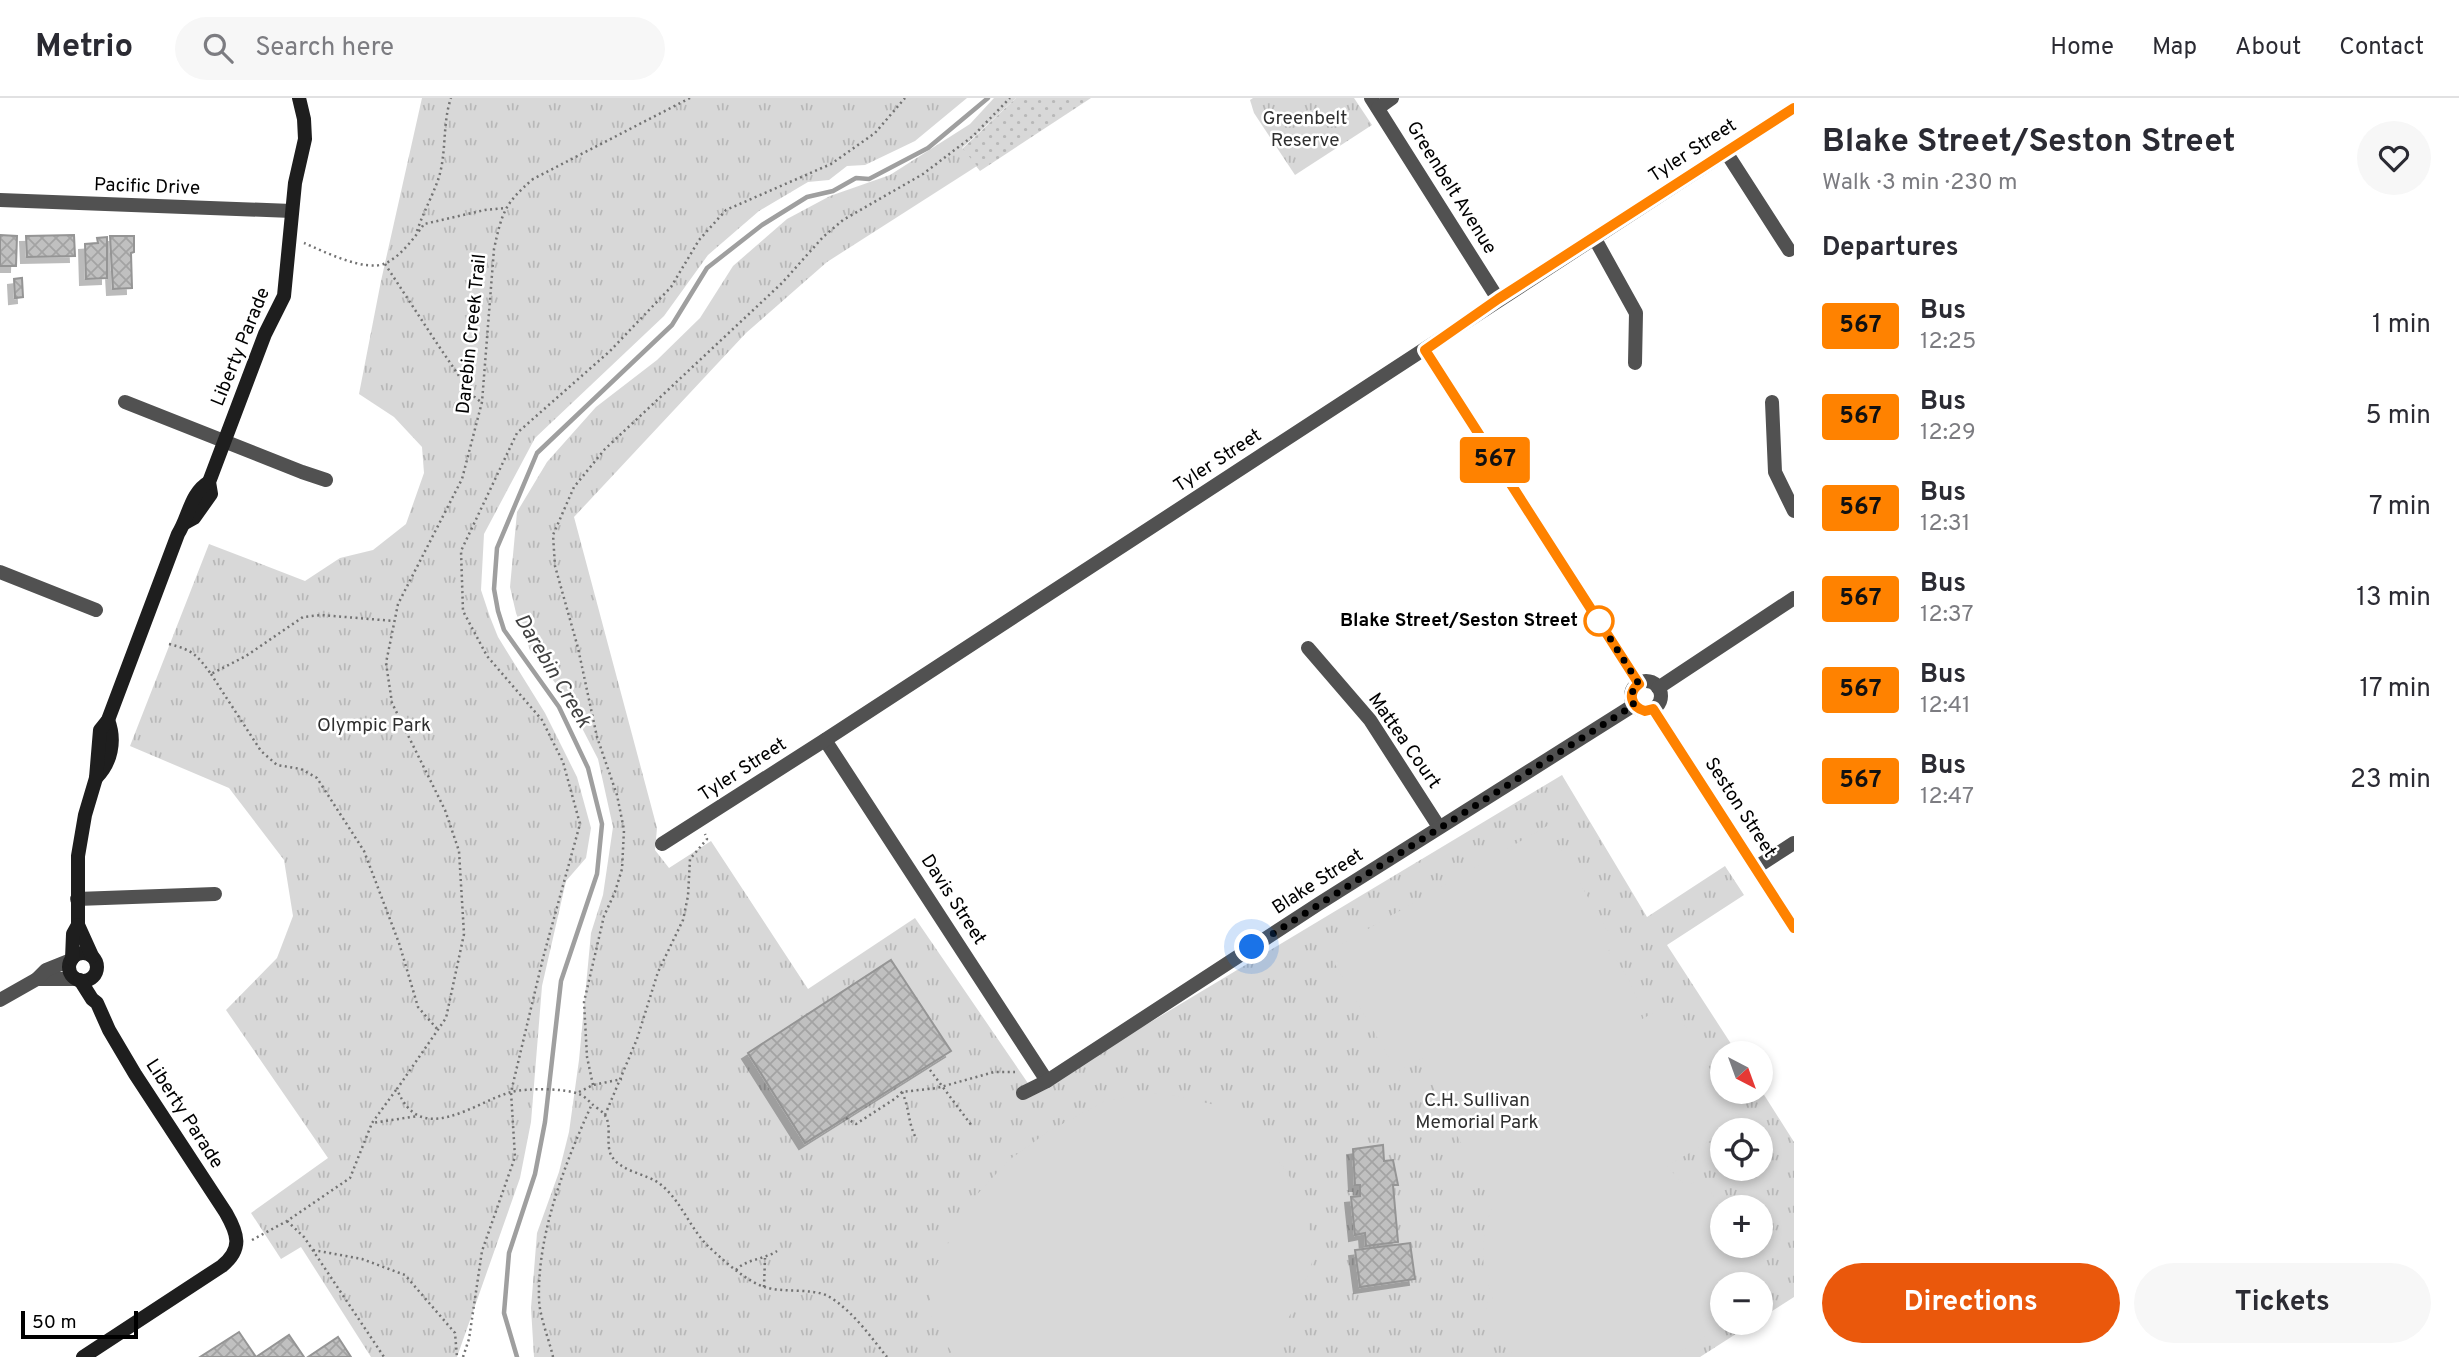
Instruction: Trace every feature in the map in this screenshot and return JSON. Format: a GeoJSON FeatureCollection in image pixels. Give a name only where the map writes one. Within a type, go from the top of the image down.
{"type":"FeatureCollection","features":[{"type":"Feature","properties":{"kind":"street","name":"Liberty Parade"},"geometry":{"type":"LineString","coordinates":[[92,956],[78,925],[81,837],[96,778],[109,759],[111,728],[108,720],[173,547],[186,523],[194,518],[211,494],[209,482],[265,334],[284,296],[295,183],[305,139],[299,98]]}},
{"type":"Feature","properties":{"kind":"street"},"geometry":{"type":"LineString","coordinates":[[1374,103],[1392,98]]}},
{"type":"Feature","properties":{"kind":"street","name":"Greenbelt Avenue"},"geometry":{"type":"LineString","coordinates":[[1374,103],[1498,299]]}},
{"type":"Feature","properties":{"kind":"street","name":"Tyler Street"},"geometry":{"type":"LineString","coordinates":[[662,844],[1794,108]]}},
{"type":"Feature","properties":{"kind":"street"},"geometry":{"type":"LineString","coordinates":[[1726,152],[1789,250]]}},
{"type":"Feature","properties":{"kind":"street","name":"Pacific Drive"},"geometry":{"type":"LineString","coordinates":[[0,200],[292,212]]}},
{"type":"Feature","properties":{"kind":"street"},"geometry":{"type":"LineString","coordinates":[[1595,239],[1636,313],[1635,363]]}},
{"type":"Feature","properties":{"kind":"street"},"geometry":{"type":"LineString","coordinates":[[1425,350],[1639,684]]}},
{"type":"Feature","properties":{"kind":"street"},"geometry":{"type":"LineString","coordinates":[[125,402],[326,480]]}},
{"type":"Feature","properties":{"kind":"street"},"geometry":{"type":"LineString","coordinates":[[1772,402],[1775,472],[1794,511]]}},
{"type":"Feature","properties":{"kind":"street"},"geometry":{"type":"LineString","coordinates":[[0,572],[96,610]]}},
{"type":"Feature","properties":{"kind":"street"},"geometry":{"type":"LineString","coordinates":[[1658,688],[1794,598]]}},
{"type":"Feature","properties":{"kind":"street","name":"Mattea Court"},"geometry":{"type":"LineString","coordinates":[[1308,648],[1370,720],[1439,827]]}},
{"type":"Feature","properties":{"kind":"street"},"geometry":{"type":"LineString","coordinates":[[1647,682],[1658,688],[1661,698],[1653,709],[1645,711],[1634,705],[1633,691],[1639,684],[1647,682]]}},
{"type":"Feature","properties":{"kind":"street","name":"Blake Street"},"geometry":{"type":"LineString","coordinates":[[1023,1093],[1047,1081],[1439,827],[1634,705]]}},
{"type":"Feature","properties":{"kind":"street","name":"Seston Street"},"geometry":{"type":"LineString","coordinates":[[1653,709],[1794,928]]}},
{"type":"Feature","properties":{"kind":"street","name":"Davis Street"},"geometry":{"type":"LineString","coordinates":[[825,740],[1047,1081]]}},
{"type":"Feature","properties":{"kind":"street"},"geometry":{"type":"LineString","coordinates":[[1755,868],[1794,843]]}},
{"type":"Feature","properties":{"kind":"street"},"geometry":{"type":"LineString","coordinates":[[77,899],[215,894]]}},
{"type":"Feature","properties":{"kind":"street","name":"Liberty Parade"},"geometry":{"type":"LineString","coordinates":[[71,960],[73,934],[78,925]]}},
{"type":"Feature","properties":{"kind":"street"},"geometry":{"type":"LineString","coordinates":[[0,1000],[37,979],[47,970],[81,953],[92,956],[97,962],[96,974],[87,980],[37,979]]}},
{"type":"Feature","properties":{"kind":"street"},"geometry":{"type":"LineString","coordinates":[[71,960],[70,971],[78,979]]}},
{"type":"Feature","properties":{"kind":"street","name":"Liberty Parade"},"geometry":{"type":"LineString","coordinates":[[96,974],[97,1003],[109,1030],[226,1213],[233,1225],[237,1246]]}},
{"type":"Feature","properties":{"kind":"street","name":"Liberty Parade"},"geometry":{"type":"LineString","coordinates":[[78,979],[97,1003]]}},
{"type":"Feature","properties":{"kind":"street"},"geometry":{"type":"LineString","coordinates":[[83,1357],[222,1266],[234,1255],[237,1246]]}},
{"type":"Feature","properties":{"kind":"path"},"geometry":{"type":"LineString","coordinates":[[416,234],[439,179],[451,98]]}},
{"type":"Feature","properties":{"kind":"path","name":"Darebin Creek Trail"},"geometry":{"type":"LineString","coordinates":[[237,1246],[264,1236],[349,1178],[372,1123],[446,1018],[464,934],[458,851],[445,810],[392,703],[386,663],[398,604],[462,479],[482,402],[494,249],[505,208],[533,179],[690,98]]}},
{"type":"Feature","properties":{"kind":"path"},"geometry":{"type":"LineString","coordinates":[[463,1357],[469,1339],[482,1251],[515,1157],[511,1092],[543,958],[580,824],[563,762],[542,720],[487,656],[463,611],[461,551],[517,433],[610,351],[671,287],[699,240],[726,209],[831,164],[875,133],[905,98]]}},
{"type":"Feature","properties":{"kind":"path"},"geometry":{"type":"LineString","coordinates":[[593,1085],[587,1056],[584,1002],[604,916],[622,869],[624,830],[617,795],[597,737],[581,660],[555,566],[554,534],[575,487],[605,449],[782,283],[823,236],[843,220],[923,174],[972,136],[1010,98]]}},
{"type":"Feature","properties":{"kind":"path"},"geometry":{"type":"LineString","coordinates":[[311,246],[368,266],[385,264],[424,224],[505,208]]}},
{"type":"Feature","properties":{"kind":"path"},"geometry":{"type":"LineString","coordinates":[[385,264],[472,395],[482,402]]}},
{"type":"Feature","properties":{"kind":"path"},"geometry":{"type":"LineString","coordinates":[[211,674],[246,656],[303,617],[321,615],[394,621]]}},
{"type":"Feature","properties":{"kind":"path"},"geometry":{"type":"LineString","coordinates":[[169,644],[186,648],[197,655],[261,751],[277,765],[301,769],[317,778],[364,850],[399,943],[418,1007],[438,1030]]}},
{"type":"Feature","properties":{"kind":"path"},"geometry":{"type":"LineString","coordinates":[[605,1115],[637,1039],[658,972],[683,920],[688,897],[690,859],[707,839],[698,822]]}},
{"type":"Feature","properties":{"kind":"path"},"geometry":{"type":"LineString","coordinates":[[930,1070],[972,1126]]}},
{"type":"Feature","properties":{"kind":"path"},"geometry":{"type":"LineString","coordinates":[[846,1118],[856,1124],[902,1092],[942,1087],[994,1072],[1015,1072]]}},
{"type":"Feature","properties":{"kind":"path"},"geometry":{"type":"LineString","coordinates":[[578,1093],[593,1085],[622,1079]]}},
{"type":"Feature","properties":{"kind":"path"},"geometry":{"type":"LineString","coordinates":[[372,1123],[418,1116],[431,1119],[462,1114],[511,1092],[535,1089],[578,1093],[605,1115],[608,1125],[607,1140],[612,1156],[622,1167],[649,1177],[663,1186],[707,1245],[736,1270],[764,1287],[827,1295],[855,1318],[887,1357]]}},
{"type":"Feature","properties":{"kind":"path"},"geometry":{"type":"LineString","coordinates":[[397,1090],[405,1105],[418,1116]]}},
{"type":"Feature","properties":{"kind":"path"},"geometry":{"type":"LineString","coordinates":[[902,1092],[915,1136]]}},
{"type":"Feature","properties":{"kind":"path"},"geometry":{"type":"LineString","coordinates":[[553,1357],[539,1301],[544,1247],[561,1177],[592,1104]]}},
{"type":"Feature","properties":{"kind":"path"},"geometry":{"type":"LineString","coordinates":[[287,1222],[304,1237],[384,1357]]}},
{"type":"Feature","properties":{"kind":"path"},"geometry":{"type":"LineString","coordinates":[[313,1251],[362,1259],[405,1275],[456,1333],[457,1357]]}},
{"type":"Feature","properties":{"kind":"path"},"geometry":{"type":"LineString","coordinates":[[736,1270],[742,1263],[765,1258],[777,1251]]}},
{"type":"Feature","properties":{"kind":"path"},"geometry":{"type":"LineString","coordinates":[[764,1287],[765,1258]]}},
{"type":"Feature","properties":{"kind":"green space","name":"Olympic Park"},"geometry":{"type":"Polygon","coordinates":[[[422,98],[967,98],[915,141],[865,165],[847,166],[829,180],[808,182],[759,211],[708,255],[664,316],[535,438],[484,534],[481,590],[490,617],[498,637],[545,713],[577,777],[591,828],[586,858],[566,881],[542,986],[531,1122],[520,1178],[457,1357],[371,1357],[301,1247],[281,1259],[251,1213],[328,1158],[226,1010],[277,958],[293,916],[284,860],[229,788],[130,746],[209,544],[305,581],[340,558],[373,550],[406,524],[424,473],[422,447],[394,417],[359,394],[422,98]]]}},
{"type":"Feature","properties":{"kind":"green space","name":"C.H. Sullivan Memorial Park"},"geometry":{"type":"Polygon","coordinates":[[[994,98],[1016,98],[962,148],[977,166],[827,262],[746,333],[574,517],[657,828],[655,850],[669,868],[711,841],[808,989],[915,918],[1034,1092],[1562,775],[1647,917],[1725,866],[1744,895],[1667,945],[1729,1041],[1710,1041],[1710,1104],[1770,1104],[1794,1142],[1794,1297],[1773,1310],[1773,1272],[1710,1272],[1710,1335],[1734,1335],[1700,1357],[534,1357],[531,1308],[537,1233],[559,1172],[569,1132],[591,933],[603,895],[613,827],[598,759],[566,697],[530,650],[516,613],[510,587],[517,512],[547,462],[596,407],[657,360],[700,318],[733,266],[787,219],[830,196],[890,175],[970,124],[994,98]]]}},
{"type":"Feature","properties":{"kind":"green space"},"geometry":{"type":"Polygon","coordinates":[[[1016,98],[1091,98],[980,171],[962,149],[1016,98]]]}},
{"type":"Feature","properties":{"kind":"green space","name":"Greenbelt Reserve"},"geometry":{"type":"Polygon","coordinates":[[[1354,98],[1372,125],[1295,175],[1254,113],[1250,100],[1354,98]]]}},
{"type":"Feature","properties":{"kind":"green space"},"geometry":{"type":"Polygon","coordinates":[[[1547,826],[1616,946],[1608,951],[1630,982],[1642,1019],[1672,1003],[1710,1069],[1710,1104],[1730,1104],[1738,1118],[1710,1118],[1710,1141],[1667,1166],[1686,1187],[1703,1178],[1713,1195],[1710,1195],[1710,1258],[1749,1258],[1757,1272],[1710,1272],[1710,1334],[1670,1357],[1514,1357],[1484,1304],[1493,1299],[1485,1274],[1483,1250],[1486,1226],[1495,1201],[1453,1129],[1464,1123],[1438,1094],[1422,1058],[1397,1072],[1328,952],[1547,826]]]}},
{"type":"Feature","properties":{"kind":"green space"},"geometry":{"type":"Polygon","coordinates":[[[1162,1093],[1211,1104],[1265,1140],[1298,1189],[1315,1254],[1298,1302],[1270,1348],[1262,1357],[954,1357],[931,1315],[931,1275],[971,1201],[1009,1160],[1049,1131],[1107,1100],[1162,1093]]]}},
{"type":"Feature","properties":{"kind":"building"},"geometry":{"type":"Polygon","coordinates":[[[0,235],[17,236],[16,266],[0,266],[0,235]]]}},
{"type":"Feature","properties":{"kind":"building"},"geometry":{"type":"Polygon","coordinates":[[[74,235],[75,256],[27,257],[26,236],[74,235]]]}},
{"type":"Feature","properties":{"kind":"building"},"geometry":{"type":"Polygon","coordinates":[[[110,236],[134,236],[134,252],[131,253],[132,288],[113,289],[110,236]]]}},
{"type":"Feature","properties":{"kind":"building"},"geometry":{"type":"Polygon","coordinates":[[[107,237],[107,278],[86,279],[85,244],[98,243],[97,238],[107,237]]]}},
{"type":"Feature","properties":{"kind":"building"},"geometry":{"type":"Polygon","coordinates":[[[22,278],[23,297],[15,298],[14,279],[22,278]]]}},
{"type":"Feature","properties":{"kind":"building"},"geometry":{"type":"Polygon","coordinates":[[[891,960],[951,1051],[805,1143],[748,1053],[891,960]]]}},
{"type":"Feature","properties":{"kind":"building"},"geometry":{"type":"Polygon","coordinates":[[[1383,1145],[1384,1161],[1393,1160],[1398,1185],[1393,1185],[1398,1242],[1366,1246],[1365,1233],[1355,1235],[1351,1197],[1360,1196],[1360,1185],[1355,1185],[1353,1149],[1383,1145]]]}},
{"type":"Feature","properties":{"kind":"building"},"geometry":{"type":"Polygon","coordinates":[[[1410,1243],[1415,1279],[1360,1287],[1355,1250],[1410,1243]]]}},
{"type":"Feature","properties":{"kind":"building"},"geometry":{"type":"Polygon","coordinates":[[[239,1332],[256,1357],[200,1357],[239,1332]]]}},
{"type":"Feature","properties":{"kind":"building"},"geometry":{"type":"Polygon","coordinates":[[[289,1335],[304,1357],[256,1357],[289,1335]]]}},
{"type":"Feature","properties":{"kind":"building"},"geometry":{"type":"Polygon","coordinates":[[[338,1337],[351,1357],[308,1357],[338,1337]]]}},
{"type":"Feature","properties":{"kind":"waterway","name":"Darebin Creek"},"geometry":{"type":"LineString","coordinates":[[517,1357],[504,1313],[509,1253],[535,1174],[545,1122],[561,981],[597,874],[602,824],[588,768],[559,707],[504,630],[494,589],[497,548],[537,453],[672,325],[707,268],[762,225],[807,197],[833,191],[856,178],[869,179],[928,148],[988,98]]}},
{"type":"Feature","properties":{"kind":"bus line","name":"567"},"geometry":{"type":"LineString","coordinates":[[1794,108],[1595,239],[1498,299],[1425,350],[1639,684],[1633,691],[1634,705],[1645,711],[1653,709],[1794,928]]}},
{"type":"Feature","properties":{"kind":"place","name":"Blake Street/Seston Street"},"geometry":{"type":"Point","coordinates":[1599,621]}},
{"type":"Feature","properties":{"kind":"route"},"geometry":{"type":"LineString","coordinates":[[1252,947],[1634,705],[1633,691],[1639,684],[1599,621]]}}]}
